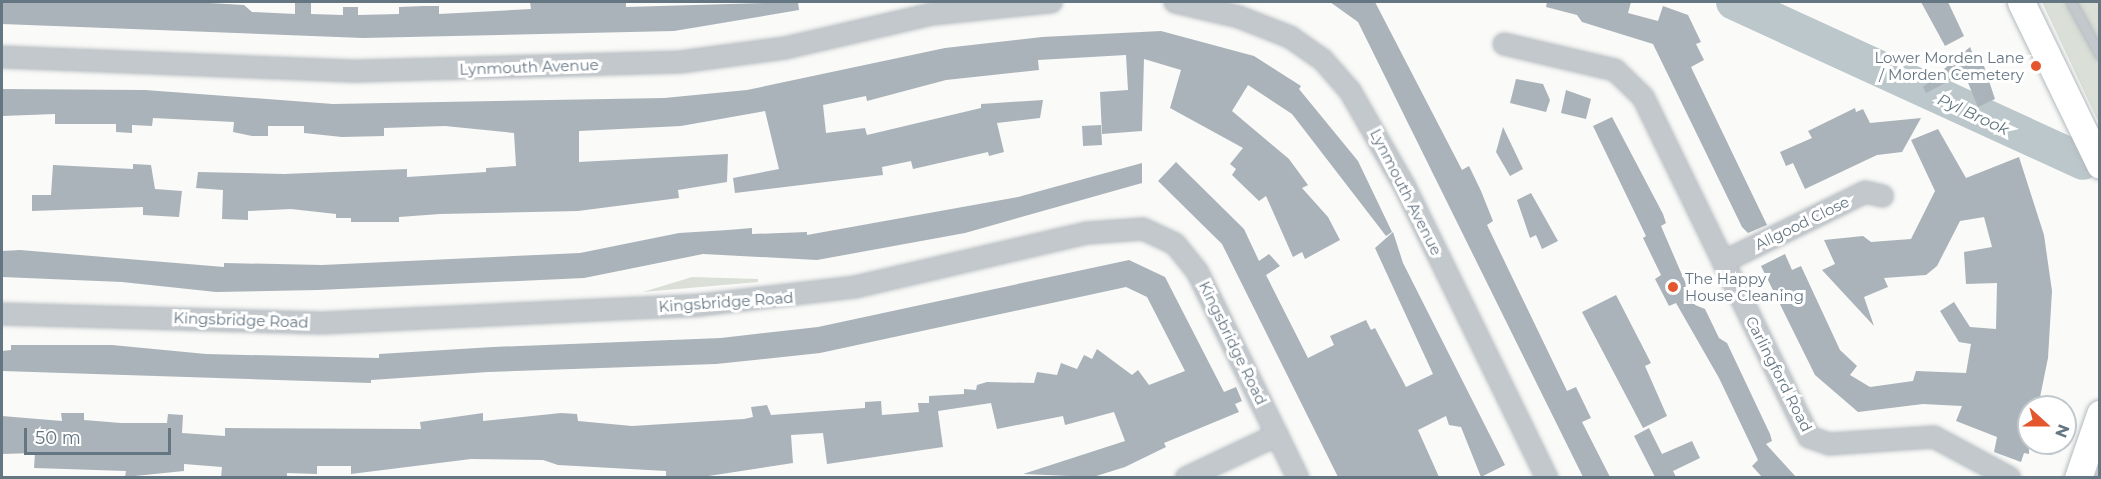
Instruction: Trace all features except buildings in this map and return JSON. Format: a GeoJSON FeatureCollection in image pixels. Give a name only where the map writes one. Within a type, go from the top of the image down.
{"type":"FeatureCollection","features":[{"type":"Feature","properties":{"kind":"street","name":"Lynmouth Avenue"},"geometry":{"type":"LineString","coordinates":[[2,57],[358,71],[680,62],[785,48],[932,14],[1051,2]]}},
{"type":"Feature","properties":{"kind":"street","name":"Lynmouth Avenue"},"geometry":{"type":"LineString","coordinates":[[1175,2],[1239,16],[1290,37],[1322,59],[1350,91],[1405,187],[1547,477]]}},
{"type":"Feature","properties":{"kind":"street"},"geometry":{"type":"LineString","coordinates":[[2021,2],[2089,135],[2100,165]]}},
{"type":"Feature","properties":{"kind":"street","name":"Carlingford Road"},"geometry":{"type":"LineString","coordinates":[[1504,44],[1615,70],[1629,80],[1643,97],[1809,437],[1829,444],[1934,437],[2010,477]]}},
{"type":"Feature","properties":{"kind":"street","name":"Allgood Close"},"geometry":{"type":"LineString","coordinates":[[1723,262],[1865,192],[1883,196]]}},
{"type":"Feature","properties":{"kind":"street","name":"Kingsbridge Road"},"geometry":{"type":"LineString","coordinates":[[2,314],[322,323],[700,305],[855,287],[1087,233],[1143,229],[1175,244],[1197,271],[1298,477]]}},
{"type":"Feature","properties":{"kind":"street"},"geometry":{"type":"LineString","coordinates":[[2088,470],[2100,414]]}},
{"type":"Feature","properties":{"kind":"street"},"geometry":{"type":"LineString","coordinates":[[1186,477],[1277,435]]}},
{"type":"Feature","properties":{"kind":"lane"},"geometry":{"type":"LineString","coordinates":[[2071,2],[2100,55]]}},
{"type":"Feature","properties":{"kind":"shaded area"},"geometry":{"type":"Polygon","coordinates":[[[2042,2],[2099,2],[2099,123],[2042,2]]]}},
{"type":"Feature","properties":{"kind":"shaded area"},"geometry":{"type":"Polygon","coordinates":[[[692,277],[758,279],[758,282],[643,292],[692,277]]]}},
{"type":"Feature","properties":{"kind":"waterway","name":"Pyl Brook"},"geometry":{"type":"LineString","coordinates":[[1734,2],[2083,162]]}},
{"type":"Feature","properties":{"kind":"place","name":"Lower Morden Lane / Morden Cemetery"},"geometry":{"type":"Point","coordinates":[2036,66]}},
{"type":"Feature","properties":{"kind":"place","name":"The Happy House Cleaning"},"geometry":{"type":"Point","coordinates":[1673,287]}}]}
